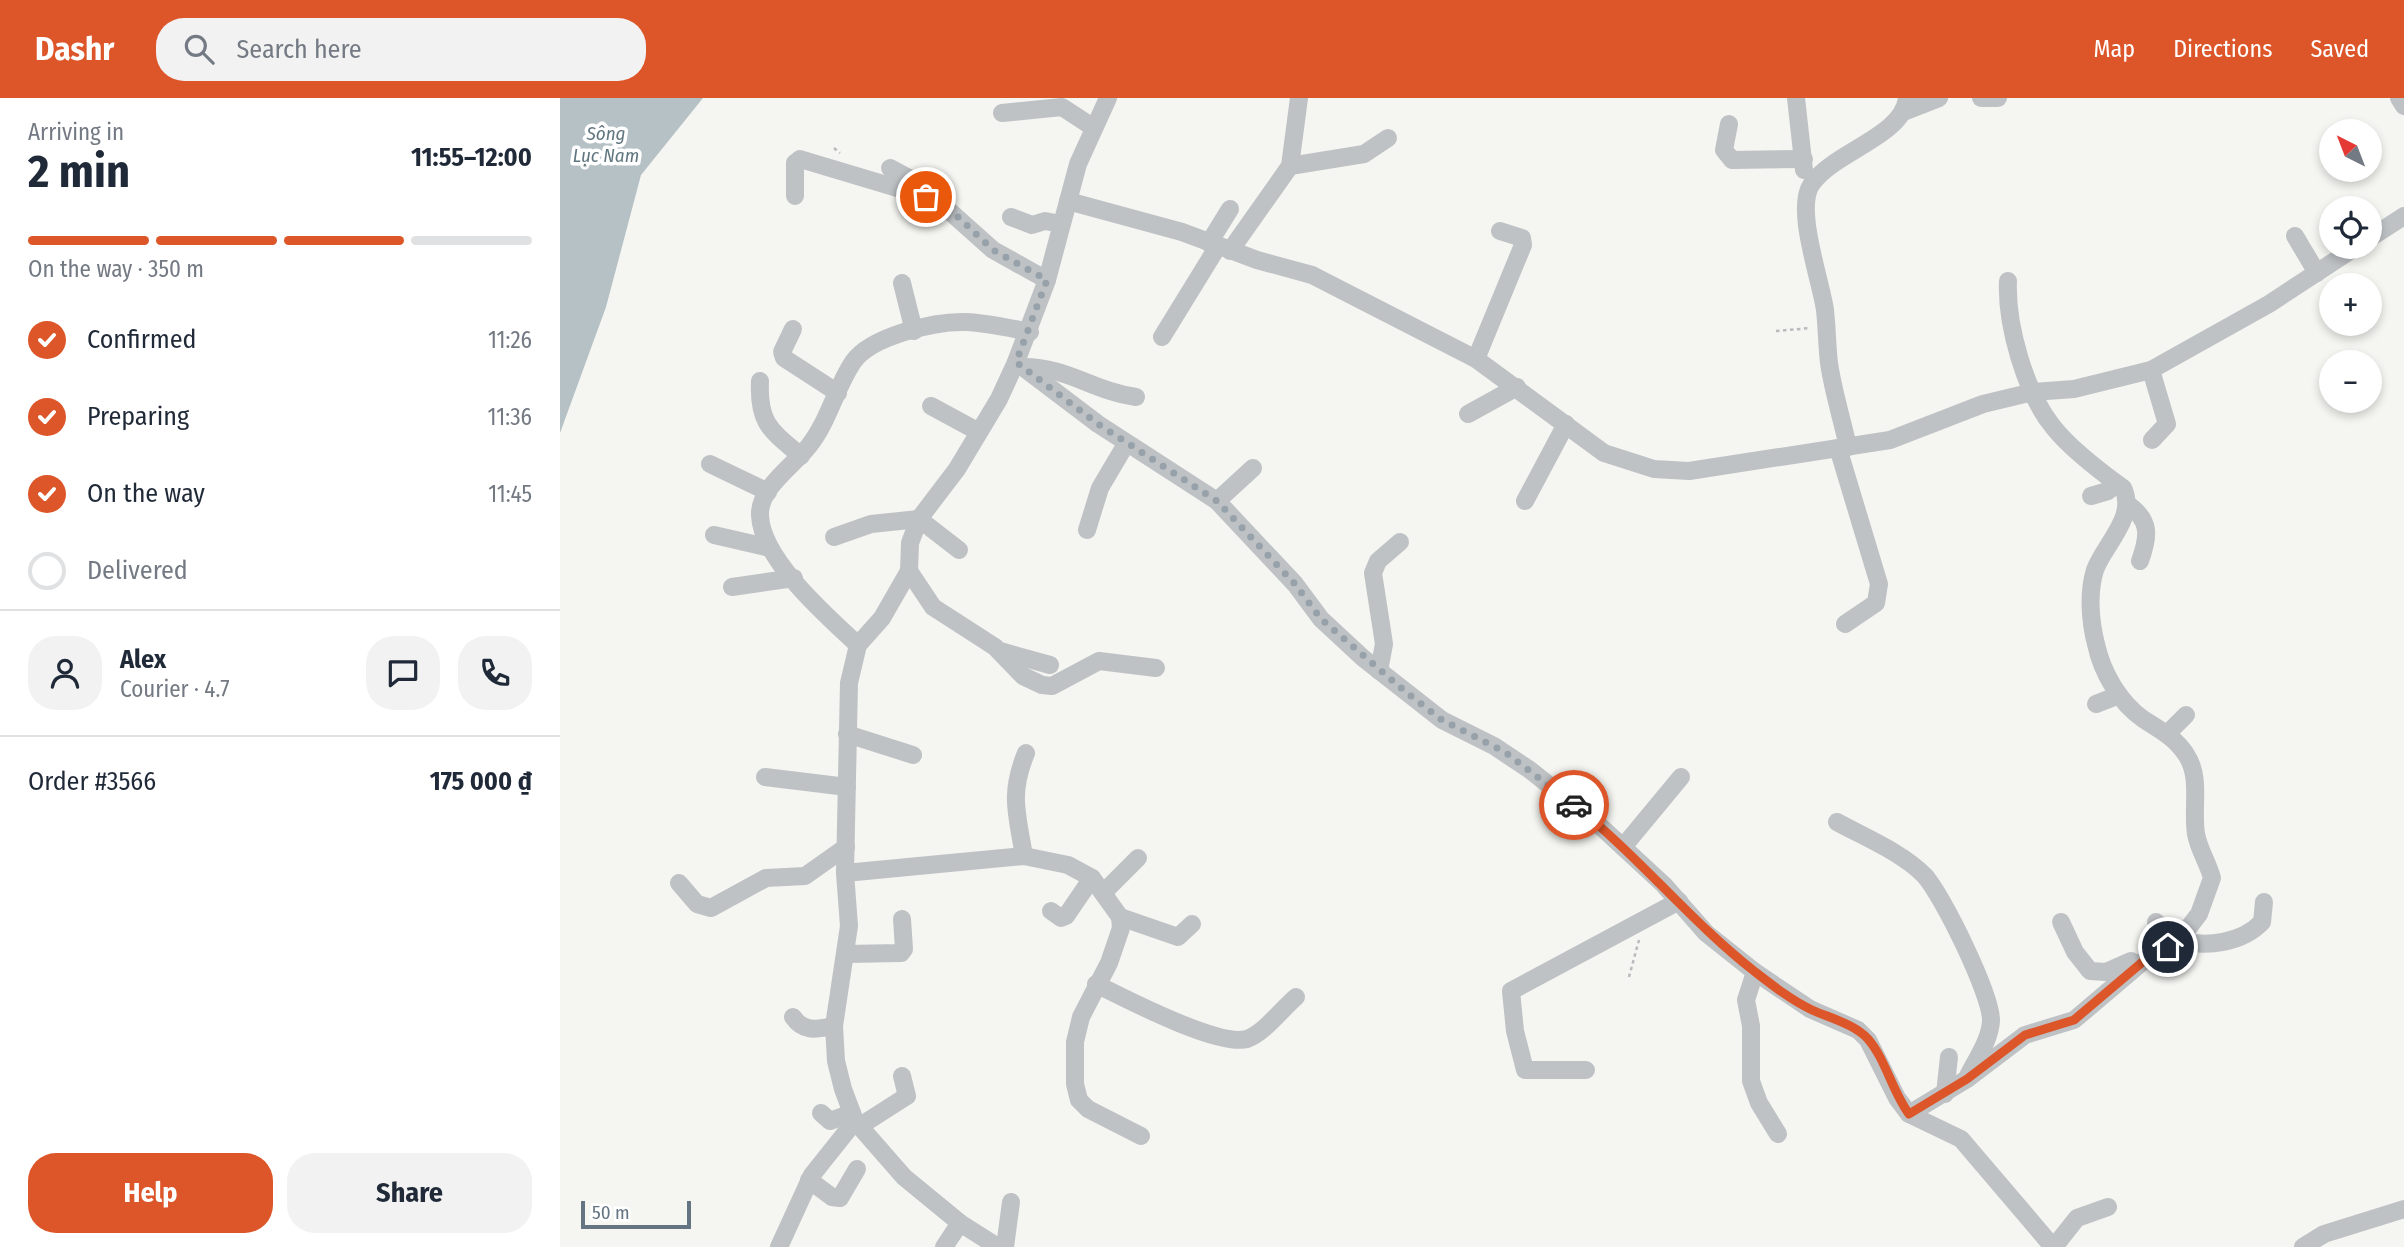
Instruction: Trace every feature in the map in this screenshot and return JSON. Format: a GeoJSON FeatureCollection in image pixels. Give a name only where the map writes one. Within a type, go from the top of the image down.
{"type":"FeatureCollection","features":[{"type":"Feature","properties":{"kind":"street"},"geometry":{"type":"LineString","coordinates":[[998,1247],[960,1223],[904,1177],[856,1120],[836,1061],[834,1026],[838,988],[846,954],[848,907],[845,873],[849,683],[858,645],[888,609],[909,571],[910,543],[919,519],[957,469],[1019,365],[1047,280],[1078,164],[1108,98]]}},
{"type":"Feature","properties":{"kind":"street"},"geometry":{"type":"LineString","coordinates":[[1161,337],[1219,247],[1290,166],[1299,98]]}},
{"type":"Feature","properties":{"kind":"street"},"geometry":{"type":"LineString","coordinates":[[1796,98],[1804,159],[1810,250],[1826,327],[1829,365],[1843,448],[1879,584],[1876,603],[1845,625]]}},
{"type":"Feature","properties":{"kind":"street"},"geometry":{"type":"LineString","coordinates":[[1806,194],[1818,176],[1841,156],[1882,132],[1905,105],[1939,98]]}},
{"type":"Feature","properties":{"kind":"street"},"geometry":{"type":"LineString","coordinates":[[1981,98],[1997,98]]}},
{"type":"Feature","properties":{"kind":"street"},"geometry":{"type":"LineString","coordinates":[[2399,98],[2404,106]]}},
{"type":"Feature","properties":{"kind":"street"},"geometry":{"type":"LineString","coordinates":[[1002,113],[1062,107],[1094,128]]}},
{"type":"Feature","properties":{"kind":"street"},"geometry":{"type":"LineString","coordinates":[[1729,124],[1724,150],[1732,160],[1804,159]]}},
{"type":"Feature","properties":{"kind":"street"},"geometry":{"type":"LineString","coordinates":[[1290,166],[1364,154],[1388,138]]}},
{"type":"Feature","properties":{"kind":"street"},"geometry":{"type":"LineString","coordinates":[[795,196],[795,163],[805,159],[926,197],[945,206]]}},
{"type":"Feature","properties":{"kind":"street"},"geometry":{"type":"LineString","coordinates":[[890,168],[933,191],[945,206],[993,250],[1047,280]]}},
{"type":"Feature","properties":{"kind":"street"},"geometry":{"type":"LineString","coordinates":[[1068,201],[1182,232],[1219,247],[1312,275],[1476,359],[1604,453],[1654,469],[1689,471],[1890,440],[1973,408],[2033,392],[2074,389],[2151,370],[2269,304],[2338,259]]}},
{"type":"Feature","properties":{"kind":"street"},"geometry":{"type":"LineString","coordinates":[[1219,247],[1230,209]]}},
{"type":"Feature","properties":{"kind":"street"},"geometry":{"type":"LineString","coordinates":[[2382,230],[2404,216]]}},
{"type":"Feature","properties":{"kind":"street"},"geometry":{"type":"LineString","coordinates":[[1011,217],[1032,225],[1047,221],[1061,224]]}},
{"type":"Feature","properties":{"kind":"street"},"geometry":{"type":"LineString","coordinates":[[1476,359],[1523,245],[1522,238],[1500,231]]}},
{"type":"Feature","properties":{"kind":"street"},"geometry":{"type":"LineString","coordinates":[[2295,236],[2317,273]]}},
{"type":"Feature","properties":{"kind":"street"},"geometry":{"type":"LineString","coordinates":[[1909,1114],[1945,1094],[2025,1035],[2081,1015],[2146,959],[2182,936],[2199,914],[2212,878],[2196,831],[2195,773],[2182,749],[2167,734],[2130,709],[2119,695],[2095,644],[2091,586],[2096,568],[2117,530],[2127,504],[2123,488],[2055,430],[2033,392],[2011,325],[2007,307],[2007,281]]}},
{"type":"Feature","properties":{"kind":"street"},"geometry":{"type":"LineString","coordinates":[[902,283],[914,331]]}},
{"type":"Feature","properties":{"kind":"street"},"geometry":{"type":"LineString","coordinates":[[858,645],[794,578],[771,548],[760,514],[768,492],[801,456],[824,424],[854,361],[867,347],[914,331],[963,322],[1030,332]]}},
{"type":"Feature","properties":{"kind":"street"},"geometry":{"type":"LineString","coordinates":[[793,329],[782,352],[784,358],[838,393]]}},
{"type":"Feature","properties":{"kind":"street"},"geometry":{"type":"LineString","coordinates":[[1019,365],[1047,367],[1104,391],[1136,397]]}},
{"type":"Feature","properties":{"kind":"street"},"geometry":{"type":"LineString","coordinates":[[1019,365],[1126,444],[1217,501],[1295,584],[1321,619],[1379,671],[1442,720],[1494,746],[1530,770],[1623,847],[1679,901],[1706,933],[1755,972],[1782,993],[1858,1030],[1868,1040],[1897,1098],[1909,1114],[1961,1139],[2054,1247],[2077,1218],[2108,1207]]}},
{"type":"Feature","properties":{"kind":"street"},"geometry":{"type":"LineString","coordinates":[[2151,370],[2168,424],[2152,440]]}},
{"type":"Feature","properties":{"kind":"street"},"geometry":{"type":"LineString","coordinates":[[760,381],[759,407],[763,419],[774,433],[801,456]]}},
{"type":"Feature","properties":{"kind":"street"},"geometry":{"type":"LineString","coordinates":[[1468,414],[1517,387]]}},
{"type":"Feature","properties":{"kind":"street"},"geometry":{"type":"LineString","coordinates":[[931,406],[979,432]]}},
{"type":"Feature","properties":{"kind":"street"},"geometry":{"type":"LineString","coordinates":[[1525,500],[1566,424]]}},
{"type":"Feature","properties":{"kind":"street"},"geometry":{"type":"LineString","coordinates":[[1087,530],[1100,488],[1126,444]]}},
{"type":"Feature","properties":{"kind":"street"},"geometry":{"type":"LineString","coordinates":[[710,464],[768,492]]}},
{"type":"Feature","properties":{"kind":"street"},"geometry":{"type":"LineString","coordinates":[[1217,501],[1254,468]]}},
{"type":"Feature","properties":{"kind":"street"},"geometry":{"type":"LineString","coordinates":[[2091,496],[2117,484]]}},
{"type":"Feature","properties":{"kind":"street"},"geometry":{"type":"LineString","coordinates":[[2127,504],[2143,517],[2148,530],[2140,561]]}},
{"type":"Feature","properties":{"kind":"street"},"geometry":{"type":"LineString","coordinates":[[834,537],[871,524],[919,519],[959,550]]}},
{"type":"Feature","properties":{"kind":"street"},"geometry":{"type":"LineString","coordinates":[[714,535],[771,548]]}},
{"type":"Feature","properties":{"kind":"street"},"geometry":{"type":"LineString","coordinates":[[1379,671],[1384,644],[1373,573],[1378,562],[1400,542]]}},
{"type":"Feature","properties":{"kind":"street"},"geometry":{"type":"LineString","coordinates":[[909,571],[933,607],[1000,651],[1023,676],[1046,686],[1099,661],[1156,668]]}},
{"type":"Feature","properties":{"kind":"street"},"geometry":{"type":"LineString","coordinates":[[732,587],[794,578]]}},
{"type":"Feature","properties":{"kind":"street"},"geometry":{"type":"LineString","coordinates":[[1000,651],[1051,665]]}},
{"type":"Feature","properties":{"kind":"street"},"geometry":{"type":"LineString","coordinates":[[2096,704],[2119,695]]}},
{"type":"Feature","properties":{"kind":"street"},"geometry":{"type":"LineString","coordinates":[[2167,734],[2186,715]]}},
{"type":"Feature","properties":{"kind":"street"},"geometry":{"type":"LineString","coordinates":[[847,734],[913,755]]}},
{"type":"Feature","properties":{"kind":"street"},"geometry":{"type":"LineString","coordinates":[[1024,856],[1014,796],[1016,776],[1026,753]]}},
{"type":"Feature","properties":{"kind":"street"},"geometry":{"type":"LineString","coordinates":[[765,777],[847,787]]}},
{"type":"Feature","properties":{"kind":"street"},"geometry":{"type":"LineString","coordinates":[[1623,847],[1681,778]]}},
{"type":"Feature","properties":{"kind":"street"},"geometry":{"type":"LineString","coordinates":[[1837,822],[1914,866],[1936,891],[1971,962],[1989,1008],[1989,1028],[1967,1079]]}},
{"type":"Feature","properties":{"kind":"street"},"geometry":{"type":"LineString","coordinates":[[679,883],[698,904],[711,908],[766,878],[806,876],[846,847]]}},
{"type":"Feature","properties":{"kind":"street"},"geometry":{"type":"LineString","coordinates":[[845,873],[1024,856],[1068,865],[1098,885],[1120,917],[1178,937],[1192,924]]}},
{"type":"Feature","properties":{"kind":"street"},"geometry":{"type":"LineString","coordinates":[[1051,911],[1061,918],[1066,916],[1098,885],[1138,858]]}},
{"type":"Feature","properties":{"kind":"street"},"geometry":{"type":"LineString","coordinates":[[1586,1070],[1525,1070],[1515,1031],[1511,991],[1679,901]]}},
{"type":"Feature","properties":{"kind":"street"},"geometry":{"type":"LineString","coordinates":[[2157,922],[2165,930],[2208,944],[2249,932],[2262,922],[2264,902]]}},
{"type":"Feature","properties":{"kind":"street"},"geometry":{"type":"LineString","coordinates":[[1120,917],[1119,937],[1081,1017],[1075,1042],[1079,1100],[1088,1110],[1141,1136]]}},
{"type":"Feature","properties":{"kind":"street"},"geometry":{"type":"LineString","coordinates":[[846,954],[901,953],[904,949],[902,919]]}},
{"type":"Feature","properties":{"kind":"street"},"geometry":{"type":"LineString","coordinates":[[2061,922],[2075,952],[2090,971],[2106,972],[2132,960],[2146,959]]}},
{"type":"Feature","properties":{"kind":"street"},"geometry":{"type":"LineString","coordinates":[[1755,972],[1747,990],[1746,1000],[1751,1026],[1751,1081],[1759,1103],[1778,1134]]}},
{"type":"Feature","properties":{"kind":"street"},"geometry":{"type":"LineString","coordinates":[[1096,984],[1164,1017],[1240,1040],[1254,1035],[1296,997]]}},
{"type":"Feature","properties":{"kind":"street"},"geometry":{"type":"LineString","coordinates":[[793,1017],[802,1027],[808,1029],[834,1026]]}},
{"type":"Feature","properties":{"kind":"street"},"geometry":{"type":"LineString","coordinates":[[1945,1094],[1948,1057]]}},
{"type":"Feature","properties":{"kind":"street"},"geometry":{"type":"LineString","coordinates":[[821,1113],[830,1121],[856,1120],[907,1096],[908,1090],[902,1076]]}},
{"type":"Feature","properties":{"kind":"street"},"geometry":{"type":"LineString","coordinates":[[779,1247],[809,1180],[826,1154],[856,1120]]}},
{"type":"Feature","properties":{"kind":"street"},"geometry":{"type":"LineString","coordinates":[[809,1180],[831,1197],[840,1198],[857,1169]]}},
{"type":"Feature","properties":{"kind":"street"},"geometry":{"type":"LineString","coordinates":[[1005,1247],[1010,1202]]}},
{"type":"Feature","properties":{"kind":"street"},"geometry":{"type":"LineString","coordinates":[[2303,1247],[2323,1234],[2404,1209]]}},
{"type":"Feature","properties":{"kind":"street"},"geometry":{"type":"LineString","coordinates":[[944,1247],[960,1223]]}},
{"type":"Feature","properties":{"kind":"path"},"geometry":{"type":"LineString","coordinates":[[1776,331],[1826,327]]}},
{"type":"Feature","properties":{"kind":"path"},"geometry":{"type":"LineString","coordinates":[[1629,977],[1636,959],[1640,922]]}},
{"type":"Feature","properties":{"kind":"water","name":"Sông Lục Nam"},"geometry":{"type":"Polygon","coordinates":[[[560,98],[703,98],[641,175],[606,307],[560,433],[560,98]]]}},
{"type":"Feature","properties":{"kind":"way so far"},"geometry":{"type":"LineString","coordinates":[[926,197],[937,200],[955,214],[993,250],[1047,280],[1030,332],[1016,362],[1056,395],[1162,468],[1217,501],[1295,584],[1321,619],[1363,658],[1407,693],[1442,720],[1505,752],[1574,805]]}},
{"type":"Feature","properties":{"kind":"route"},"geometry":{"type":"LineString","coordinates":[[1574,805],[1664,885],[1706,933],[1755,972],[1782,993],[1810,1009],[1858,1030],[1875,1051],[1897,1098],[1909,1114],[1967,1079],[2014,1041],[2037,1030],[2074,1020],[2146,959],[2168,947]]}}]}
